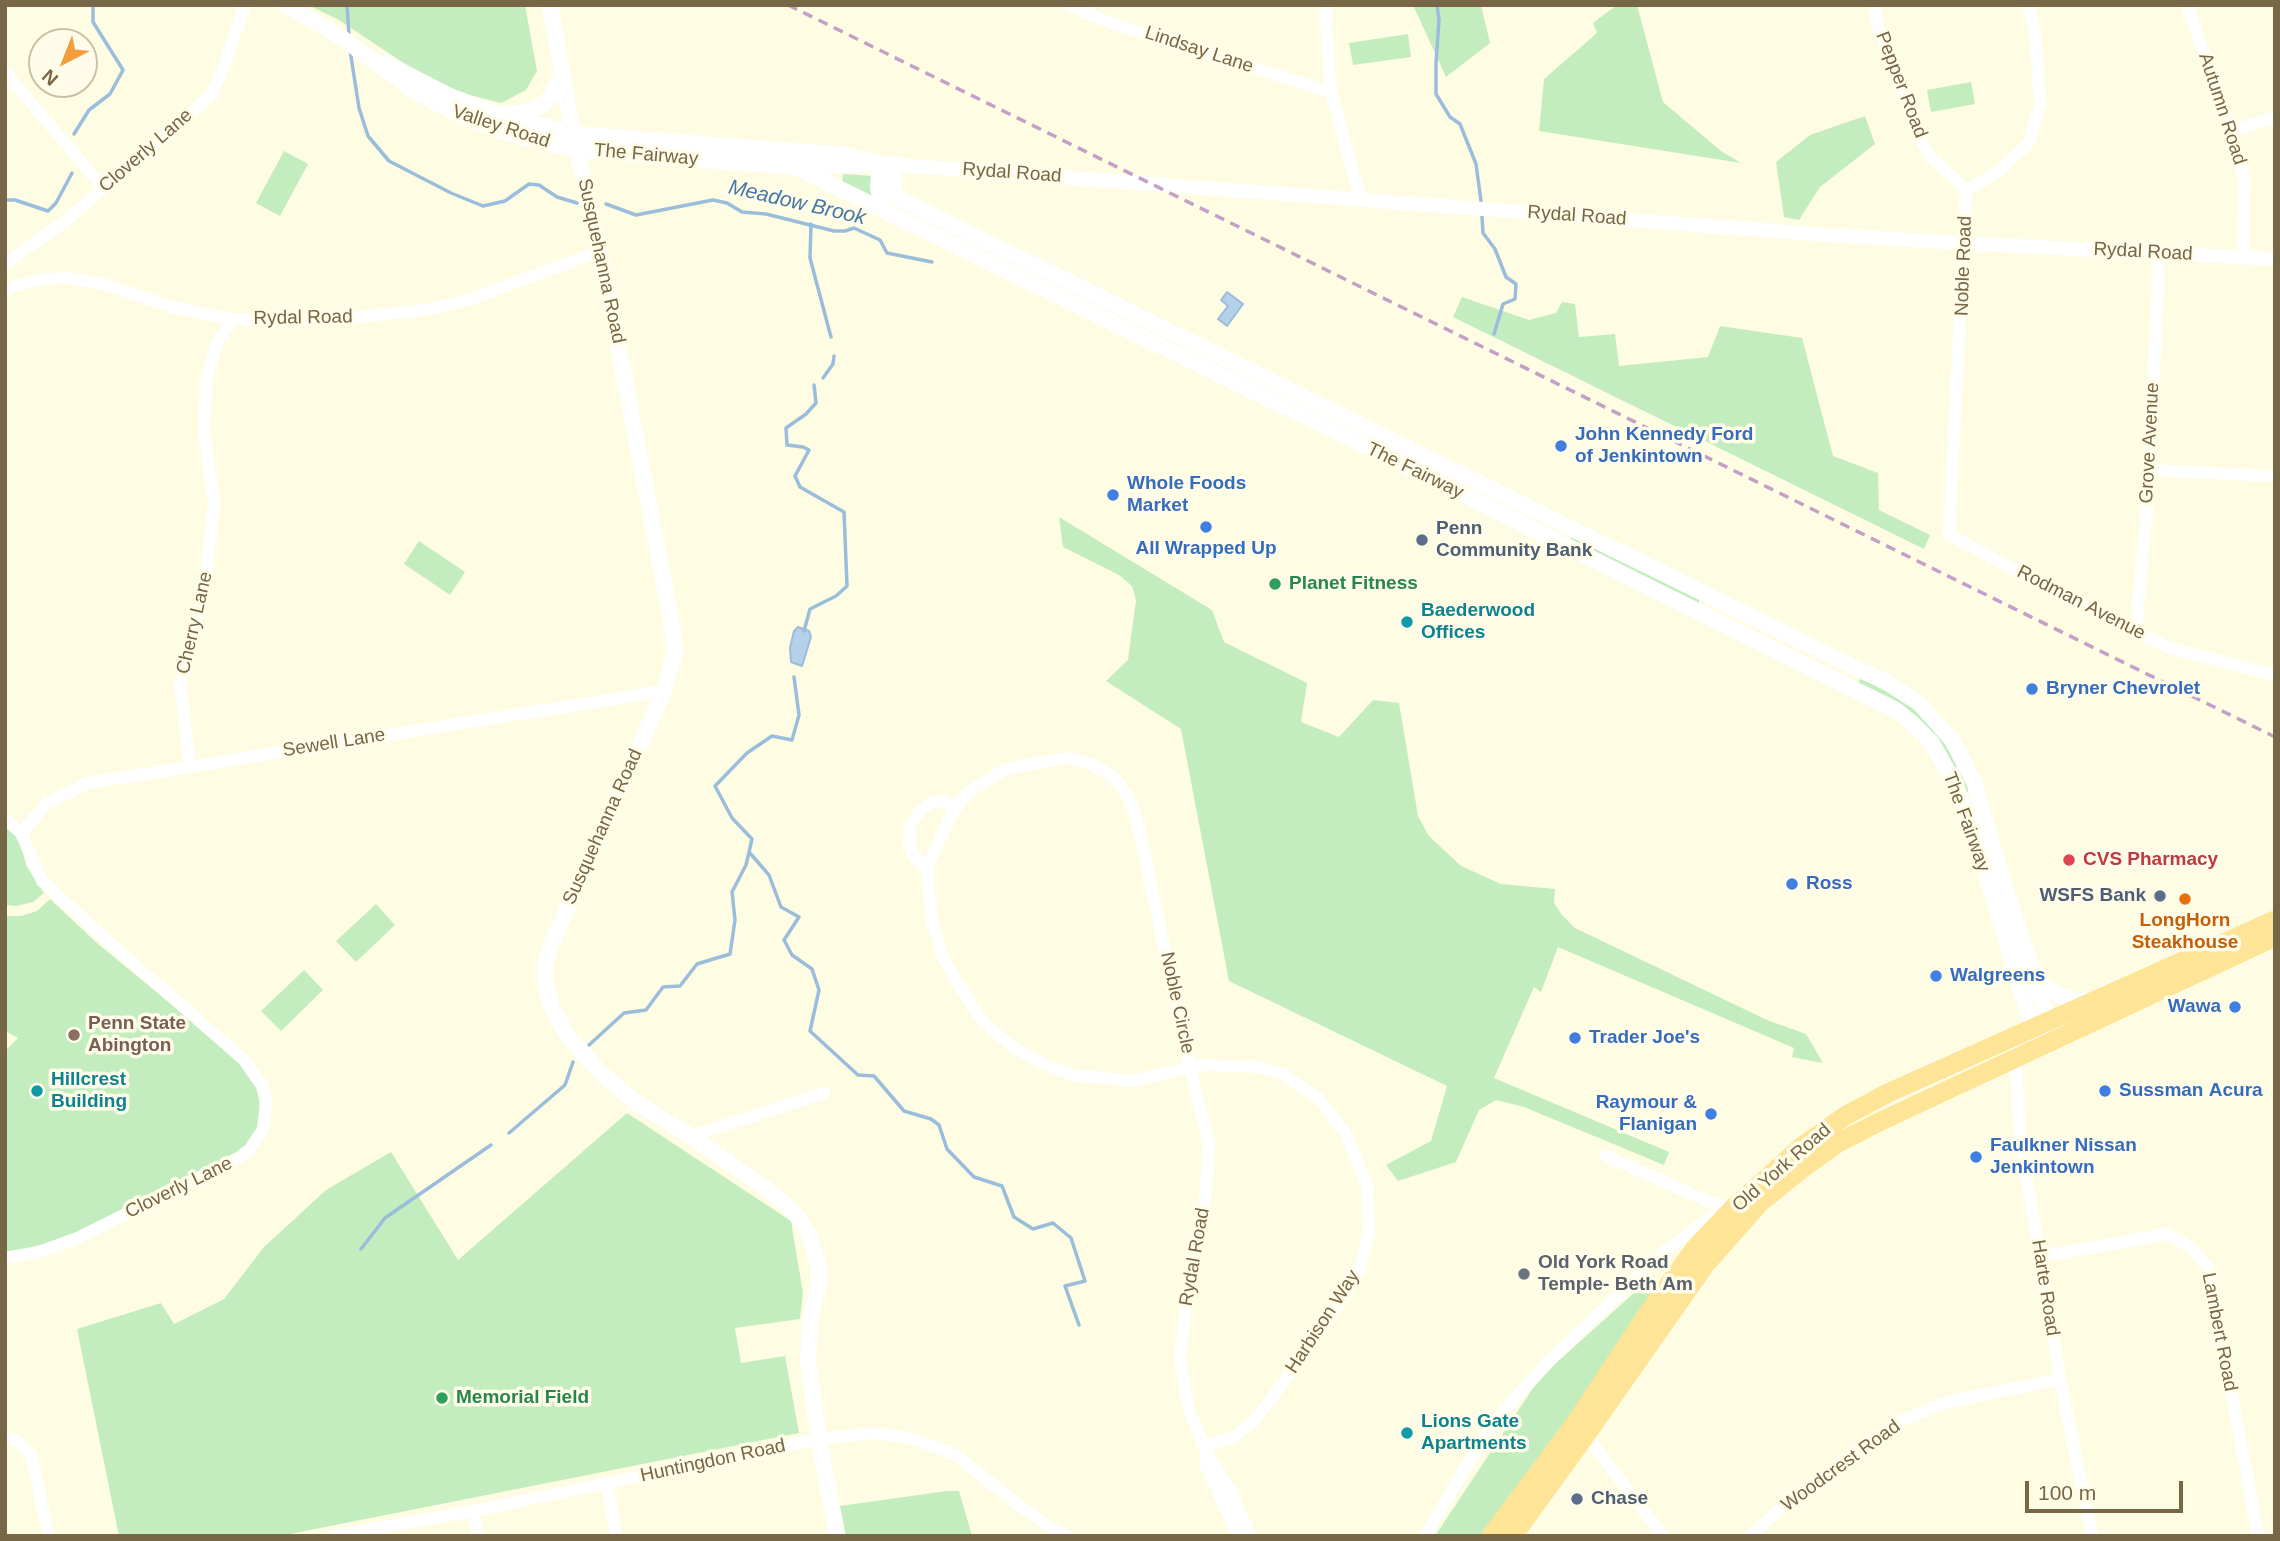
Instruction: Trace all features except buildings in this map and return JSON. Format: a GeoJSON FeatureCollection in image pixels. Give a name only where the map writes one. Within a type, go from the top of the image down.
{"type":"FeatureCollection","features":[{"type":"Feature","properties":{"kind":"highway","name":"Old York Road"},"geometry":{"type":"LineString","coordinates":[[1507,1533],[1704,1265],[1760,1203],[1803,1168],[1838,1143],[2017,1058],[2038,1035],[2095,1001],[2275,920]]}},
{"type":"Feature","properties":{"kind":"highway","name":"Old York Road"},"geometry":{"type":"LineString","coordinates":[[1581,1429],[1648,1313],[1695,1248],[1734,1207],[1801,1147],[1845,1116],[1888,1093],[2038,1035],[2275,937]]}},
{"type":"Feature","properties":{"kind":"main road","name":"Valley Road"},"geometry":{"type":"LineString","coordinates":[[286,5],[338,35],[417,93],[464,117],[511,134],[575,142]]}},
{"type":"Feature","properties":{"kind":"main road","name":"Susquehanna Road"},"geometry":{"type":"LineString","coordinates":[[550,5],[674,638],[672,667],[664,691],[555,935],[545,964],[545,981],[552,1008],[569,1038],[600,1072],[635,1102],[691,1136],[787,1205],[810,1236],[819,1267],[819,1283],[807,1339],[808,1363],[837,1536]]}},
{"type":"Feature","properties":{"kind":"main road","name":"Valley Road"},"geometry":{"type":"LineString","coordinates":[[359,50],[450,96],[575,142]]}},
{"type":"Feature","properties":{"kind":"main road"},"geometry":{"type":"LineString","coordinates":[[506,115],[542,106],[551,96],[563,73]]}},
{"type":"Feature","properties":{"kind":"main road","name":"Rydal Road"},"geometry":{"type":"LineString","coordinates":[[575,142],[845,155],[888,164]]}},
{"type":"Feature","properties":{"kind":"main road","name":"The Fairway"},"geometry":{"type":"LineString","coordinates":[[575,142],[795,167],[1889,707],[1910,721],[1931,743],[1956,786],[2038,1035]]}},
{"type":"Feature","properties":{"kind":"main road"},"geometry":{"type":"LineString","coordinates":[[888,164],[878,187],[880,200],[888,214]]}},
{"type":"Feature","properties":{"kind":"main road","name":"Rydal Road"},"geometry":{"type":"LineString","coordinates":[[795,167],[888,164]]}},
{"type":"Feature","properties":{"kind":"main road","name":"The Fairway"},"geometry":{"type":"LineString","coordinates":[[888,164],[893,190],[900,199],[1888,683],[1919,703],[1943,728],[1961,753],[1974,782],[2029,962],[2038,1035]]}},
{"type":"Feature","properties":{"kind":"main road"},"geometry":{"type":"LineString","coordinates":[[997,266],[1006,250]]}},
{"type":"Feature","properties":{"kind":"main road"},"geometry":{"type":"LineString","coordinates":[[1844,684],[1852,666]]}},
{"type":"Feature","properties":{"kind":"main road"},"geometry":{"type":"LineString","coordinates":[[2029,962],[2039,980],[2052,992],[2076,1000],[2095,1001]]}},
{"type":"Feature","properties":{"kind":"street","name":"Cloverly Lane"},"geometry":{"type":"LineString","coordinates":[[5,264],[47,235],[211,95],[245,5]]}},
{"type":"Feature","properties":{"kind":"street","name":"Lindsay Lane"},"geometry":{"type":"LineString","coordinates":[[1068,5],[1111,23],[1331,92]]}},
{"type":"Feature","properties":{"kind":"street"},"geometry":{"type":"LineString","coordinates":[[1325,5],[1331,92],[1361,201]]}},
{"type":"Feature","properties":{"kind":"street","name":"Pepper Road"},"geometry":{"type":"LineString","coordinates":[[1874,5],[1878,27],[1916,131],[1930,156],[1966,190]]}},
{"type":"Feature","properties":{"kind":"street","name":"Noble Road"},"geometry":{"type":"LineString","coordinates":[[1953,476],[1966,190],[1995,174],[2028,144],[2040,106],[2035,33],[2028,5]]}},
{"type":"Feature","properties":{"kind":"street","name":"Autumn Road"},"geometry":{"type":"LineString","coordinates":[[2187,5],[2231,131],[2244,179],[2243,257]]}},
{"type":"Feature","properties":{"kind":"street"},"geometry":{"type":"LineString","coordinates":[[5,72],[103,188]]}},
{"type":"Feature","properties":{"kind":"street"},"geometry":{"type":"LineString","coordinates":[[2231,131],[2275,117]]}},
{"type":"Feature","properties":{"kind":"street","name":"Rydal Road"},"geometry":{"type":"LineString","coordinates":[[888,164],[1965,244],[2275,259]]}},
{"type":"Feature","properties":{"kind":"street","name":"Rydal Road"},"geometry":{"type":"LineString","coordinates":[[5,292],[16,285],[45,279],[69,278],[107,285],[175,308],[232,319],[330,320],[425,310],[474,298],[600,251]]}},
{"type":"Feature","properties":{"kind":"street","name":"Grove Avenue"},"geometry":{"type":"LineString","coordinates":[[2136,633],[2150,470],[2159,254]]}},
{"type":"Feature","properties":{"kind":"street","name":"Cherry Lane"},"geometry":{"type":"LineString","coordinates":[[190,766],[180,686],[188,646],[204,597],[214,502],[204,432],[206,382],[216,345],[232,319]]}},
{"type":"Feature","properties":{"kind":"street"},"geometry":{"type":"LineString","coordinates":[[2150,470],[2275,476]]}},
{"type":"Feature","properties":{"kind":"street","name":"Rodman Avenue"},"geometry":{"type":"LineString","coordinates":[[1953,476],[1950,535],[2136,633],[2173,649],[2275,674]]}},
{"type":"Feature","properties":{"kind":"street","name":"Sewell Lane"},"geometry":{"type":"LineString","coordinates":[[21,833],[47,803],[88,783],[664,691]]}},
{"type":"Feature","properties":{"kind":"street","name":"Noble Circle"},"geometry":{"type":"LineString","coordinates":[[1069,758],[1091,764],[1114,777],[1128,797],[1137,820],[1190,1067],[1132,1081],[1073,1074],[1042,1063],[995,1033],[979,1016],[943,957],[932,922],[927,868],[956,808],[967,793],[1002,771],[1069,758]]}},
{"type":"Feature","properties":{"kind":"street","name":"Noble Circle"},"geometry":{"type":"LineString","coordinates":[[927,868],[916,859],[908,844],[910,826],[919,812],[931,802],[943,801],[956,808]]}},
{"type":"Feature","properties":{"kind":"street","name":"Cloverly Lane"},"geometry":{"type":"LineString","coordinates":[[5,819],[21,833],[42,881],[244,1060],[262,1086],[266,1102],[263,1129],[250,1149],[240,1157],[75,1239],[36,1253],[5,1258]]}},
{"type":"Feature","properties":{"kind":"street","name":"Harte Road"},"geometry":{"type":"LineString","coordinates":[[2017,1058],[2020,1139],[2060,1379],[2092,1536]]}},
{"type":"Feature","properties":{"kind":"street","name":"Rydal Road"},"geometry":{"type":"LineString","coordinates":[[1190,1067],[1209,1144],[1204,1215],[1190,1274],[1180,1358],[1188,1407],[1204,1446],[1206,1466],[1236,1518],[1250,1536]]}},
{"type":"Feature","properties":{"kind":"street","name":"Harbison Way"},"geometry":{"type":"LineString","coordinates":[[1190,1067],[1258,1067],[1283,1074],[1320,1100],[1345,1133],[1367,1186],[1369,1232],[1358,1274],[1332,1316],[1256,1419],[1234,1437],[1204,1446]]}},
{"type":"Feature","properties":{"kind":"street"},"geometry":{"type":"LineString","coordinates":[[691,1136],[824,1093]]}},
{"type":"Feature","properties":{"kind":"street"},"geometry":{"type":"LineString","coordinates":[[1606,1156],[1714,1204],[1734,1207]]}},
{"type":"Feature","properties":{"kind":"street"},"geometry":{"type":"LineString","coordinates":[[1425,1536],[1477,1448],[1510,1403],[1552,1358],[1664,1252],[1708,1219],[1734,1207]]}},
{"type":"Feature","properties":{"kind":"street","name":"Lambert Road"},"geometry":{"type":"LineString","coordinates":[[2039,1257],[2167,1234],[2188,1245],[2208,1266],[2258,1536]]}},
{"type":"Feature","properties":{"kind":"street","name":"Woodcrest Road"},"geometry":{"type":"LineString","coordinates":[[1750,1536],[1845,1459],[1901,1420],[1947,1402],[2060,1379]]}},
{"type":"Feature","properties":{"kind":"street"},"geometry":{"type":"LineString","coordinates":[[1581,1429],[1663,1536]]}},
{"type":"Feature","properties":{"kind":"street","name":"Huntingdon Road"},"geometry":{"type":"LineString","coordinates":[[334,1536],[473,1511],[819,1439],[872,1433],[911,1438],[956,1455],[1017,1504],[1068,1536]]}},
{"type":"Feature","properties":{"kind":"street"},"geometry":{"type":"LineString","coordinates":[[5,1437],[17,1441],[31,1455],[49,1536]]}},
{"type":"Feature","properties":{"kind":"street"},"geometry":{"type":"LineString","coordinates":[[607,1482],[616,1536]]}},
{"type":"Feature","properties":{"kind":"street"},"geometry":{"type":"LineString","coordinates":[[473,1511],[478,1536]]}},
{"type":"Feature","properties":{"kind":"street","name":"Rydal Road"},"geometry":{"type":"LineString","coordinates":[[1236,1518],[1238,1536]]}},
{"type":"Feature","properties":{"kind":"green space"},"geometry":{"type":"Polygon","coordinates":[[[308,5],[525,5],[537,71],[526,90],[501,103],[462,93],[414,70],[339,20],[308,5]]]}},
{"type":"Feature","properties":{"kind":"green space"},"geometry":{"type":"Polygon","coordinates":[[[1413,5],[1481,5],[1490,43],[1446,77],[1413,5]]]}},
{"type":"Feature","properties":{"kind":"green space"},"geometry":{"type":"Polygon","coordinates":[[[1617,5],[1637,5],[1663,102],[1721,151],[1741,163],[1539,131],[1544,79],[1597,33],[1593,23],[1617,5]]]}},
{"type":"Feature","properties":{"kind":"green space"},"geometry":{"type":"Polygon","coordinates":[[[1408,34],[1411,57],[1353,65],[1349,43],[1408,34]]]}},
{"type":"Feature","properties":{"kind":"green space"},"geometry":{"type":"Polygon","coordinates":[[[1971,82],[1975,104],[1931,112],[1927,90],[1971,82]]]}},
{"type":"Feature","properties":{"kind":"green space"},"geometry":{"type":"Polygon","coordinates":[[[1865,116],[1875,144],[1820,187],[1799,220],[1784,217],[1776,162],[1810,135],[1865,116]]]}},
{"type":"Feature","properties":{"kind":"green space"},"geometry":{"type":"Polygon","coordinates":[[[284,151],[308,164],[280,216],[256,203],[284,151]]]}},
{"type":"Feature","properties":{"kind":"green space"},"geometry":{"type":"Polygon","coordinates":[[[843,174],[873,176],[872,199],[842,185],[843,174]]]}},
{"type":"Feature","properties":{"kind":"green space"},"geometry":{"type":"Polygon","coordinates":[[[1462,297],[1529,320],[1556,313],[1562,302],[1575,304],[1579,337],[1615,334],[1619,366],[1708,357],[1720,326],[1802,338],[1833,456],[1878,473],[1879,510],[1930,535],[1924,549],[1453,317],[1462,297]]]}},
{"type":"Feature","properties":{"kind":"green space"},"geometry":{"type":"Polygon","coordinates":[[[1059,517],[1212,610],[1224,642],[1307,683],[1301,722],[1339,737],[1373,700],[1399,703],[1418,816],[1429,836],[1461,866],[1501,884],[1555,889],[1554,903],[1575,928],[1767,1020],[1806,1034],[1823,1063],[1792,1057],[1794,1048],[1558,947],[1541,992],[1534,987],[1494,1078],[1669,1152],[1664,1165],[1524,1107],[1496,1100],[1479,1110],[1456,1162],[1398,1181],[1386,1165],[1431,1141],[1447,1086],[1229,981],[1181,729],[1106,681],[1128,660],[1136,600],[1132,586],[1119,575],[1063,547],[1059,517]]]}},
{"type":"Feature","properties":{"kind":"green space"},"geometry":{"type":"Polygon","coordinates":[[[1571,537],[1699,599],[1699,603],[1568,541],[1571,537]]]}},
{"type":"Feature","properties":{"kind":"green space"},"geometry":{"type":"Polygon","coordinates":[[[419,541],[465,572],[450,595],[404,564],[419,541]]]}},
{"type":"Feature","properties":{"kind":"green space"},"geometry":{"type":"Polygon","coordinates":[[[1861,678],[1900,698],[1915,710],[1948,745],[1970,791],[1967,792],[1951,767],[1857,684],[1861,678]]]}},
{"type":"Feature","properties":{"kind":"green space"},"geometry":{"type":"Polygon","coordinates":[[[5,827],[19,841],[27,867],[44,893],[33,902],[16,906],[5,905],[5,827]]]}},
{"type":"Feature","properties":{"kind":"green space"},"geometry":{"type":"Polygon","coordinates":[[[50,899],[98,944],[231,1053],[249,1073],[259,1094],[260,1117],[256,1131],[247,1145],[233,1155],[63,1239],[5,1252],[5,1051],[18,1038],[5,1031],[5,916],[21,916],[37,911],[50,899]]]}},
{"type":"Feature","properties":{"kind":"green space"},"geometry":{"type":"Polygon","coordinates":[[[376,904],[395,925],[356,962],[336,941],[376,904]]]}},
{"type":"Feature","properties":{"kind":"green space"},"geometry":{"type":"Polygon","coordinates":[[[304,970],[323,990],[281,1031],[261,1011],[304,970]]]}},
{"type":"Feature","properties":{"kind":"green space","name":"Memorial Field"},"geometry":{"type":"Polygon","coordinates":[[[627,1113],[791,1221],[803,1293],[800,1319],[735,1328],[741,1363],[785,1356],[799,1433],[280,1536],[119,1536],[77,1329],[161,1303],[174,1324],[224,1299],[264,1247],[326,1190],[391,1152],[458,1260],[627,1113]]]}},
{"type":"Feature","properties":{"kind":"green space"},"geometry":{"type":"Polygon","coordinates":[[[1649,1282],[1654,1284],[1657,1290],[1656,1296],[1484,1536],[1435,1536],[1533,1388],[1555,1364],[1649,1282]]]}},
{"type":"Feature","properties":{"kind":"green space"},"geometry":{"type":"Polygon","coordinates":[[[959,1491],[972,1536],[846,1536],[840,1506],[959,1491]]]}},
{"type":"Feature","properties":{"kind":"water"},"geometry":{"type":"Polygon","coordinates":[[[1227,292],[1243,304],[1227,326],[1218,319],[1228,306],[1221,300],[1227,292]]]}},
{"type":"Feature","properties":{"kind":"water"},"geometry":{"type":"Polygon","coordinates":[[[798,627],[809,631],[811,637],[802,666],[791,662],[790,648],[794,631],[798,627]]]}},
{"type":"Feature","properties":{"kind":"waterway"},"geometry":{"type":"LineString","coordinates":[[74,134],[89,110],[110,94],[123,70],[93,22],[93,5]]}},
{"type":"Feature","properties":{"kind":"waterway","name":"Meadow Brook"},"geometry":{"type":"LineString","coordinates":[[347,5],[349,35]]}},
{"type":"Feature","properties":{"kind":"waterway"},"geometry":{"type":"LineString","coordinates":[[1437,5],[1439,20],[1436,94],[1450,117],[1460,124],[1476,164],[1481,201]]}},
{"type":"Feature","properties":{"kind":"waterway","name":"Meadow Brook"},"geometry":{"type":"LineString","coordinates":[[350,50],[359,108],[368,136],[389,161],[483,206],[505,201],[529,184],[539,185],[557,197],[577,203]]}},
{"type":"Feature","properties":{"kind":"waterway"},"geometry":{"type":"LineString","coordinates":[[5,200],[15,200],[48,211],[56,203],[72,173]]}},
{"type":"Feature","properties":{"kind":"waterway","name":"Meadow Brook"},"geometry":{"type":"LineString","coordinates":[[606,204],[636,215],[713,200],[727,203],[742,212],[766,214],[834,231],[854,228],[880,240],[887,253],[932,262]]}},
{"type":"Feature","properties":{"kind":"waterway"},"geometry":{"type":"LineString","coordinates":[[1482,217],[1483,233],[1495,249],[1506,277],[1516,284],[1515,299],[1503,304],[1494,334]]}},
{"type":"Feature","properties":{"kind":"waterway"},"geometry":{"type":"LineString","coordinates":[[811,224],[810,258],[831,337]]}},
{"type":"Feature","properties":{"kind":"waterway"},"geometry":{"type":"LineString","coordinates":[[823,378],[833,364],[834,356]]}},
{"type":"Feature","properties":{"kind":"waterway"},"geometry":{"type":"LineString","coordinates":[[804,631],[810,609],[836,596],[847,586],[844,512],[800,487],[795,476],[809,450],[787,445],[786,428],[816,403],[814,385]]}},
{"type":"Feature","properties":{"kind":"waterway"},"geometry":{"type":"LineString","coordinates":[[589,1045],[624,1013],[646,1010],[663,987],[680,986],[697,964],[730,954],[735,920],[732,892],[746,865],[752,839],[732,818],[715,786],[747,753],[772,736],[792,740],[799,715],[794,677]]}},
{"type":"Feature","properties":{"kind":"waterway"},"geometry":{"type":"LineString","coordinates":[[749,852],[769,875],[781,907],[799,917],[784,940],[792,955],[812,969],[819,990],[810,1031],[858,1075],[874,1076],[904,1111],[931,1119],[939,1125],[947,1149],[974,1177],[1002,1186],[1014,1217],[1033,1229],[1053,1223],[1071,1238],[1085,1281],[1065,1286],[1079,1325]]}},
{"type":"Feature","properties":{"kind":"waterway"},"geometry":{"type":"LineString","coordinates":[[509,1133],[565,1085],[573,1062]]}},
{"type":"Feature","properties":{"kind":"waterway"},"geometry":{"type":"LineString","coordinates":[[361,1249],[385,1218],[491,1145]]}},
{"type":"Feature","properties":{"kind":"railway"},"geometry":{"type":"LineString","coordinates":[[788,5],[2275,737]]}},
{"type":"Feature","properties":{"kind":"place","name":"John Kennedy Ford of Jenkintown"},"geometry":{"type":"Point","coordinates":[1561,446]}},
{"type":"Feature","properties":{"kind":"place","name":"Whole Foods Market"},"geometry":{"type":"Point","coordinates":[1113,495]}},
{"type":"Feature","properties":{"kind":"place","name":"All Wrapped Up"},"geometry":{"type":"Point","coordinates":[1206,527]}},
{"type":"Feature","properties":{"kind":"place","name":"Penn Community Bank"},"geometry":{"type":"Point","coordinates":[1422,540]}},
{"type":"Feature","properties":{"kind":"place","name":"Planet Fitness"},"geometry":{"type":"Point","coordinates":[1275,584]}},
{"type":"Feature","properties":{"kind":"place","name":"Baederwood Offices"},"geometry":{"type":"Point","coordinates":[1407,622]}},
{"type":"Feature","properties":{"kind":"place","name":"Bryner Chevrolet"},"geometry":{"type":"Point","coordinates":[2032,689]}},
{"type":"Feature","properties":{"kind":"place","name":"CVS Pharmacy"},"geometry":{"type":"Point","coordinates":[2069,860]}},
{"type":"Feature","properties":{"kind":"place","name":"Ross"},"geometry":{"type":"Point","coordinates":[1792,884]}},
{"type":"Feature","properties":{"kind":"place","name":"WSFS Bank"},"geometry":{"type":"Point","coordinates":[2160,896]}},
{"type":"Feature","properties":{"kind":"place","name":"LongHorn Steakhouse"},"geometry":{"type":"Point","coordinates":[2185,899]}},
{"type":"Feature","properties":{"kind":"place","name":"Walgreens"},"geometry":{"type":"Point","coordinates":[1936,976]}},
{"type":"Feature","properties":{"kind":"place","name":"Wawa"},"geometry":{"type":"Point","coordinates":[2235,1007]}},
{"type":"Feature","properties":{"kind":"place","name":"Penn State Abington"},"geometry":{"type":"Point","coordinates":[74,1035]}},
{"type":"Feature","properties":{"kind":"place","name":"Trader Joe's"},"geometry":{"type":"Point","coordinates":[1575,1038]}},
{"type":"Feature","properties":{"kind":"place","name":"Hillcrest Building"},"geometry":{"type":"Point","coordinates":[37,1091]}},
{"type":"Feature","properties":{"kind":"place","name":"Sussman Acura"},"geometry":{"type":"Point","coordinates":[2105,1091]}},
{"type":"Feature","properties":{"kind":"place","name":"Raymour & Flanigan"},"geometry":{"type":"Point","coordinates":[1711,1114]}},
{"type":"Feature","properties":{"kind":"place","name":"Faulkner Nissan Jenkintown"},"geometry":{"type":"Point","coordinates":[1976,1157]}},
{"type":"Feature","properties":{"kind":"place","name":"Old York Road Temple- Beth Am"},"geometry":{"type":"Point","coordinates":[1524,1274]}},
{"type":"Feature","properties":{"kind":"place","name":"Memorial Field"},"geometry":{"type":"Point","coordinates":[442,1398]}},
{"type":"Feature","properties":{"kind":"place","name":"Lions Gate Apartments"},"geometry":{"type":"Point","coordinates":[1407,1433]}},
{"type":"Feature","properties":{"kind":"place","name":"Chase"},"geometry":{"type":"Point","coordinates":[1577,1499]}}]}
